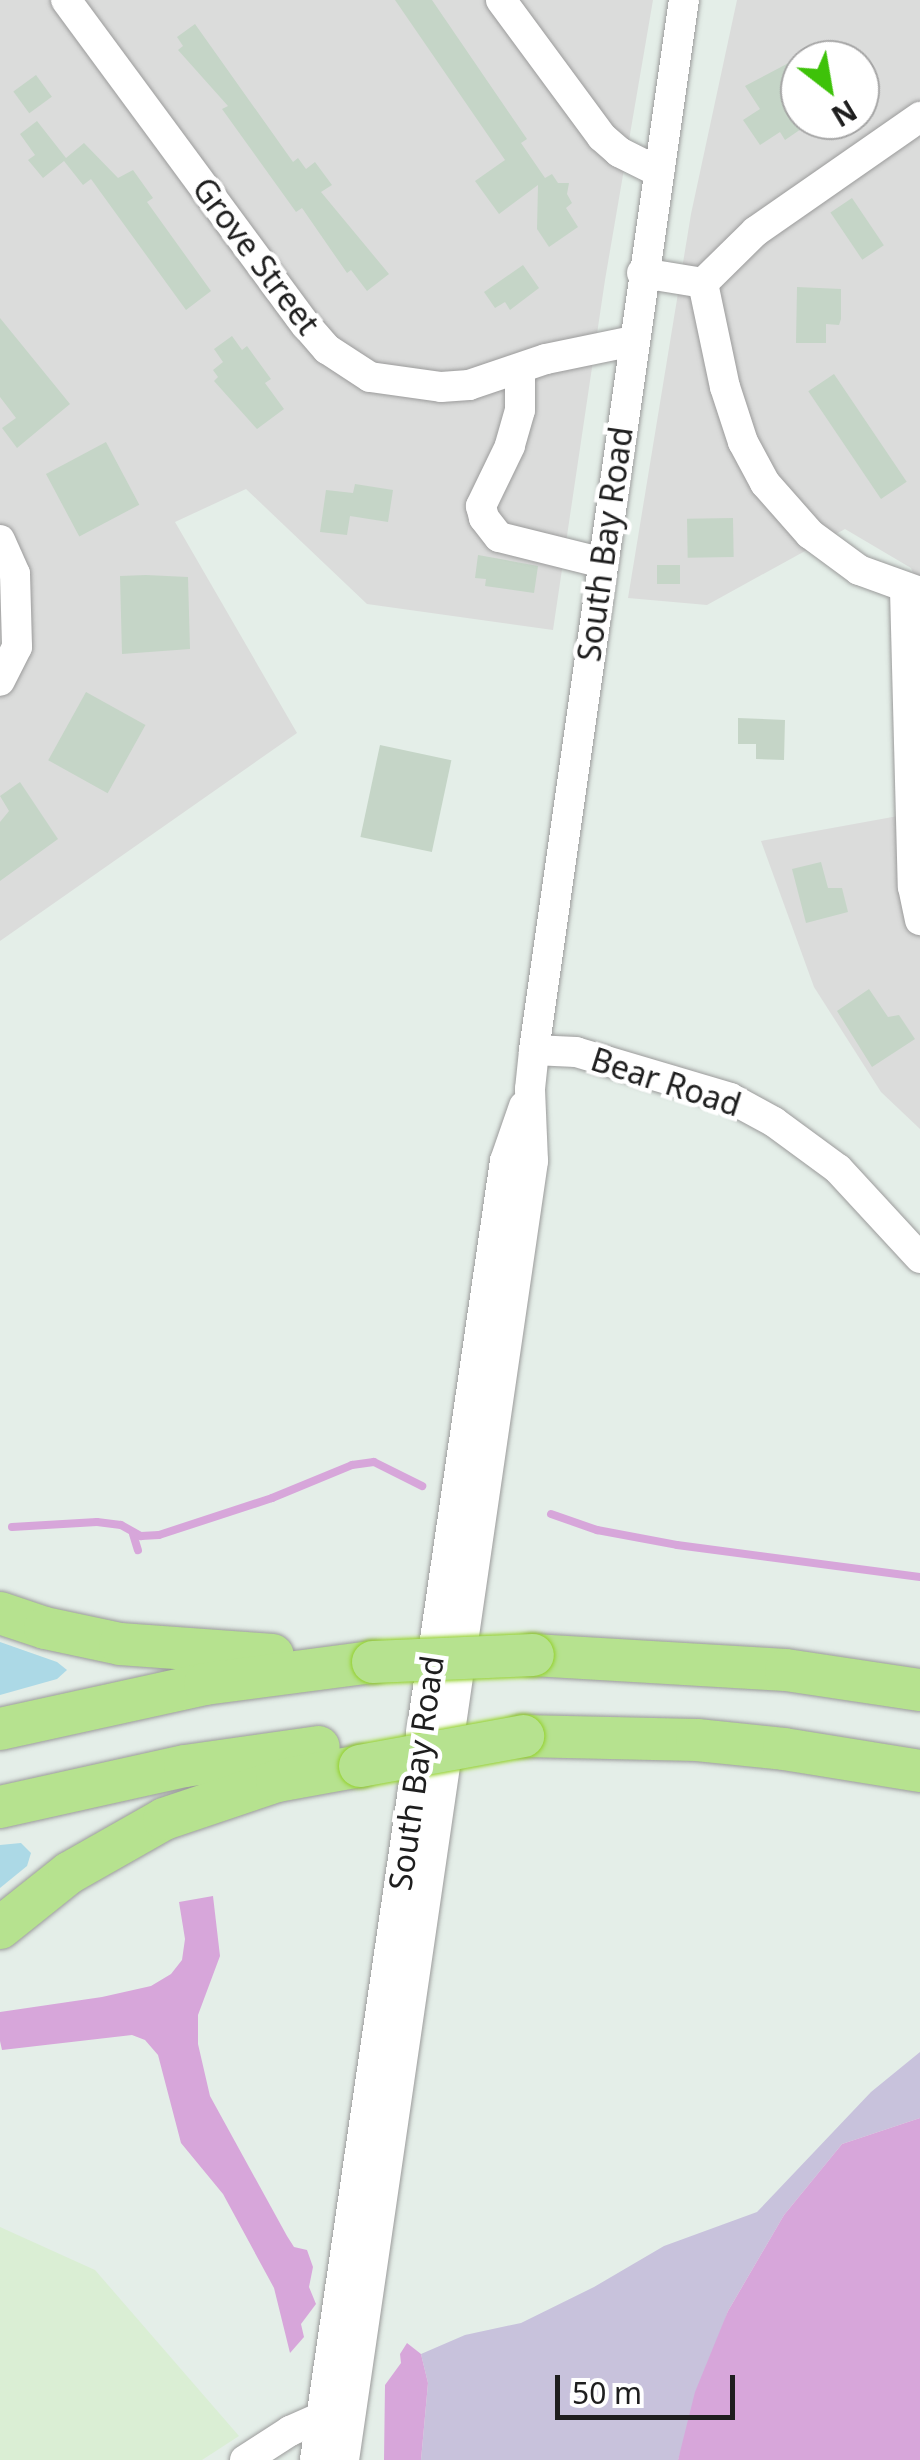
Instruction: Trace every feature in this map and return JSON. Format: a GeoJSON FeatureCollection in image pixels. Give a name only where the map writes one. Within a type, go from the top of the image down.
{"type":"FeatureCollection","features":[{"type":"Feature","properties":{"kind":"highway"},"geometry":{"type":"LineString","coordinates":[[0,1613],[45,1628],[120,1644],[373,1662]]}},
{"type":"Feature","properties":{"kind":"highway"},"geometry":{"type":"LineString","coordinates":[[0,1729],[205,1684],[373,1662],[533,1655],[786,1670],[920,1690]]}},
{"type":"Feature","properties":{"kind":"highway"},"geometry":{"type":"LineString","coordinates":[[0,1807],[186,1766],[361,1754],[523,1736],[714,1742],[920,1771]]}},
{"type":"Feature","properties":{"kind":"highway"},"geometry":{"type":"LineString","coordinates":[[0,1928],[69,1873],[164,1819],[361,1754]]}},
{"type":"Feature","properties":{"kind":"street","name":"Grove Street"},"geometry":{"type":"LineString","coordinates":[[66,0],[327,349],[388,382],[469,385],[520,368],[633,341]]}},
{"type":"Feature","properties":{"kind":"street"},"geometry":{"type":"LineString","coordinates":[[501,0],[602,137],[618,152],[659,172]]}},
{"type":"Feature","properties":{"kind":"street","name":"South Bay Road"},"geometry":{"type":"LineString","coordinates":[[315,2460],[336,2418],[533,1161],[530,1089],[534,1050],[684,0]]}},
{"type":"Feature","properties":{"kind":"street"},"geometry":{"type":"LineString","coordinates":[[703,283],[756,231],[920,117]]}},
{"type":"Feature","properties":{"kind":"street"},"geometry":{"type":"LineString","coordinates":[[642,273],[703,283]]}},
{"type":"Feature","properties":{"kind":"street"},"geometry":{"type":"LineString","coordinates":[[703,283],[725,387],[743,442],[765,483],[810,534],[859,570],[913,591],[913,887],[920,920]]}},
{"type":"Feature","properties":{"kind":"street"},"geometry":{"type":"LineString","coordinates":[[520,368],[520,410],[510,446],[481,506],[484,518],[490,530],[510,541],[602,563]]}},
{"type":"Feature","properties":{"kind":"street"},"geometry":{"type":"LineString","coordinates":[[0,540],[15,574],[18,647],[0,681]]}},
{"type":"Feature","properties":{"kind":"street","name":"Bear Road"},"geometry":{"type":"LineString","coordinates":[[534,1050],[576,1052],[730,1098],[774,1122],[838,1169],[920,1258]]}},
{"type":"Feature","properties":{"kind":"street"},"geometry":{"type":"LineString","coordinates":[[245,2460],[290,2431],[336,2418]]}},
{"type":"Feature","properties":{"kind":"street","name":"South Bay Road"},"geometry":{"type":"LineString","coordinates":[[336,2418],[344,2460]]}},
{"type":"Feature","properties":{"kind":"shaded area"},"geometry":{"type":"Polygon","coordinates":[[[0,0],[653,0],[605,280],[553,630],[367,604],[246,489],[175,522],[297,733],[0,941],[0,0]]]}},
{"type":"Feature","properties":{"kind":"shaded area"},"geometry":{"type":"Polygon","coordinates":[[[737,0],[920,0],[920,591],[911,568],[845,529],[707,605],[628,598],[691,214],[737,0]]]}},
{"type":"Feature","properties":{"kind":"shaded area"},"geometry":{"type":"Polygon","coordinates":[[[920,812],[920,1129],[881,1092],[814,987],[761,841],[920,812]]]}},
{"type":"Feature","properties":{"kind":"shaded area"},"geometry":{"type":"Polygon","coordinates":[[[0,1642],[57,1662],[67,1670],[57,1679],[0,1695],[0,1642]]]}},
{"type":"Feature","properties":{"kind":"shaded area"},"geometry":{"type":"Polygon","coordinates":[[[21,1843],[31,1853],[27,1866],[0,1888],[0,1845],[21,1843]]]}},
{"type":"Feature","properties":{"kind":"shaded area"},"geometry":{"type":"Polygon","coordinates":[[[213,1896],[220,1956],[198,2015],[198,2044],[210,2096],[287,2236],[294,2247],[307,2250],[313,2267],[309,2287],[316,2304],[301,2324],[304,2337],[290,2353],[274,2288],[223,2194],[181,2143],[158,2055],[145,2040],[132,2035],[2,2050],[0,2041],[0,2012],[102,1997],[151,1986],[171,1974],[182,1960],[185,1939],[179,1902],[213,1896]]]}},
{"type":"Feature","properties":{"kind":"shaded area"},"geometry":{"type":"Polygon","coordinates":[[[920,2052],[920,2118],[842,2144],[784,2215],[728,2311],[678,2460],[421,2460],[428,2383],[421,2354],[465,2335],[521,2323],[664,2246],[757,2212],[871,2092],[920,2052]]]}},
{"type":"Feature","properties":{"kind":"shaded area"},"geometry":{"type":"Polygon","coordinates":[[[920,2118],[920,2460],[678,2460],[695,2392],[728,2311],[784,2215],[842,2144],[920,2118]]]}},
{"type":"Feature","properties":{"kind":"shaded area"},"geometry":{"type":"Polygon","coordinates":[[[0,2227],[95,2270],[239,2436],[202,2460],[0,2460],[0,2227]]]}},
{"type":"Feature","properties":{"kind":"shaded area"},"geometry":{"type":"Polygon","coordinates":[[[407,2343],[421,2354],[428,2383],[421,2460],[384,2460],[385,2385],[401,2363],[400,2354],[407,2343]]]}},
{"type":"Feature","properties":{"kind":"building"},"geometry":{"type":"Polygon","coordinates":[[[395,0],[432,0],[527,139],[521,143],[545,178],[552,174],[558,183],[569,183],[567,194],[572,203],[566,208],[578,227],[549,247],[537,229],[538,185],[499,214],[475,181],[505,160],[395,0]]]}},
{"type":"Feature","properties":{"kind":"building"},"geometry":{"type":"Polygon","coordinates":[[[195,24],[293,162],[298,158],[306,169],[315,162],[332,185],[321,192],[389,274],[367,291],[351,270],[347,273],[302,208],[296,212],[222,109],[228,106],[178,50],[183,46],[177,37],[195,24]]]}},
{"type":"Feature","properties":{"kind":"building"},"geometry":{"type":"Polygon","coordinates":[[[780,68],[780,132],[760,145],[743,120],[760,109],[745,86],[780,68]]]}},
{"type":"Feature","properties":{"kind":"building"},"geometry":{"type":"Polygon","coordinates":[[[36,75],[52,97],[29,113],[13,91],[36,75]]]}},
{"type":"Feature","properties":{"kind":"building"},"geometry":{"type":"Polygon","coordinates":[[[37,121],[66,158],[84,143],[118,178],[133,170],[153,198],[147,202],[211,291],[186,310],[91,179],[83,185],[64,161],[43,178],[28,160],[35,155],[20,134],[37,121]]]}},
{"type":"Feature","properties":{"kind":"building"},"geometry":{"type":"Polygon","coordinates":[[[852,198],[884,245],[862,260],[830,213],[852,198]]]}},
{"type":"Feature","properties":{"kind":"building"},"geometry":{"type":"Polygon","coordinates":[[[523,265],[539,288],[510,310],[505,302],[495,308],[484,292],[523,265]]]}},
{"type":"Feature","properties":{"kind":"building"},"geometry":{"type":"Polygon","coordinates":[[[797,287],[841,289],[841,319],[839,325],[826,324],[826,343],[796,343],[797,287]]]}},
{"type":"Feature","properties":{"kind":"building"},"geometry":{"type":"Polygon","coordinates":[[[0,318],[70,404],[17,448],[2,428],[16,418],[0,397],[0,318]]]}},
{"type":"Feature","properties":{"kind":"building"},"geometry":{"type":"Polygon","coordinates":[[[232,336],[242,350],[247,346],[271,379],[265,383],[284,409],[257,429],[214,381],[218,377],[213,370],[223,362],[214,349],[232,336]]]}},
{"type":"Feature","properties":{"kind":"building"},"geometry":{"type":"Polygon","coordinates":[[[834,374],[907,482],[881,499],[808,391],[834,374]]]}},
{"type":"Feature","properties":{"kind":"building"},"geometry":{"type":"Polygon","coordinates":[[[106,442],[139,505],[79,537],[46,474],[106,442]]]}},
{"type":"Feature","properties":{"kind":"building"},"geometry":{"type":"Polygon","coordinates":[[[355,484],[393,490],[388,522],[350,516],[347,535],[320,532],[326,490],[353,493],[355,484]]]}},
{"type":"Feature","properties":{"kind":"building"},"geometry":{"type":"Polygon","coordinates":[[[733,518],[734,557],[688,558],[687,519],[733,518]]]}},
{"type":"Feature","properties":{"kind":"building"},"geometry":{"type":"Polygon","coordinates":[[[478,555],[538,566],[534,593],[485,586],[486,579],[475,578],[478,555]]]}},
{"type":"Feature","properties":{"kind":"building"},"geometry":{"type":"Polygon","coordinates":[[[657,565],[680,565],[680,584],[657,584],[657,565]]]}},
{"type":"Feature","properties":{"kind":"building"},"geometry":{"type":"Polygon","coordinates":[[[120,576],[188,577],[190,649],[122,654],[120,576]]]}},
{"type":"Feature","properties":{"kind":"building"},"geometry":{"type":"Polygon","coordinates":[[[86,692],[145,725],[108,793],[48,760],[86,692]]]}},
{"type":"Feature","properties":{"kind":"building"},"geometry":{"type":"Polygon","coordinates":[[[738,718],[785,720],[784,760],[756,759],[756,744],[738,744],[738,718]]]}},
{"type":"Feature","properties":{"kind":"building"},"geometry":{"type":"Polygon","coordinates":[[[380,745],[451,760],[432,852],[360,837],[380,745]]]}},
{"type":"Feature","properties":{"kind":"building"},"geometry":{"type":"Polygon","coordinates":[[[20,782],[58,839],[0,881],[0,822],[9,811],[0,796],[20,782]]]}},
{"type":"Feature","properties":{"kind":"building"},"geometry":{"type":"Polygon","coordinates":[[[821,862],[828,888],[842,888],[848,912],[806,923],[792,869],[821,862]]]}},
{"type":"Feature","properties":{"kind":"building"},"geometry":{"type":"Polygon","coordinates":[[[869,989],[888,1017],[899,1015],[915,1039],[872,1067],[837,1011],[869,989]]]}},
{"type":"Feature","properties":{"kind":"waterway"},"geometry":{"type":"LineString","coordinates":[[12,1527],[97,1522],[121,1525],[141,1536],[159,1535],[272,1498],[352,1465],[374,1462],[422,1486]]}},
{"type":"Feature","properties":{"kind":"waterway"},"geometry":{"type":"LineString","coordinates":[[551,1514],[597,1530],[677,1545],[920,1577]]}},
{"type":"Feature","properties":{"kind":"waterway"},"geometry":{"type":"LineString","coordinates":[[133,1534],[138,1550]]}}]}
